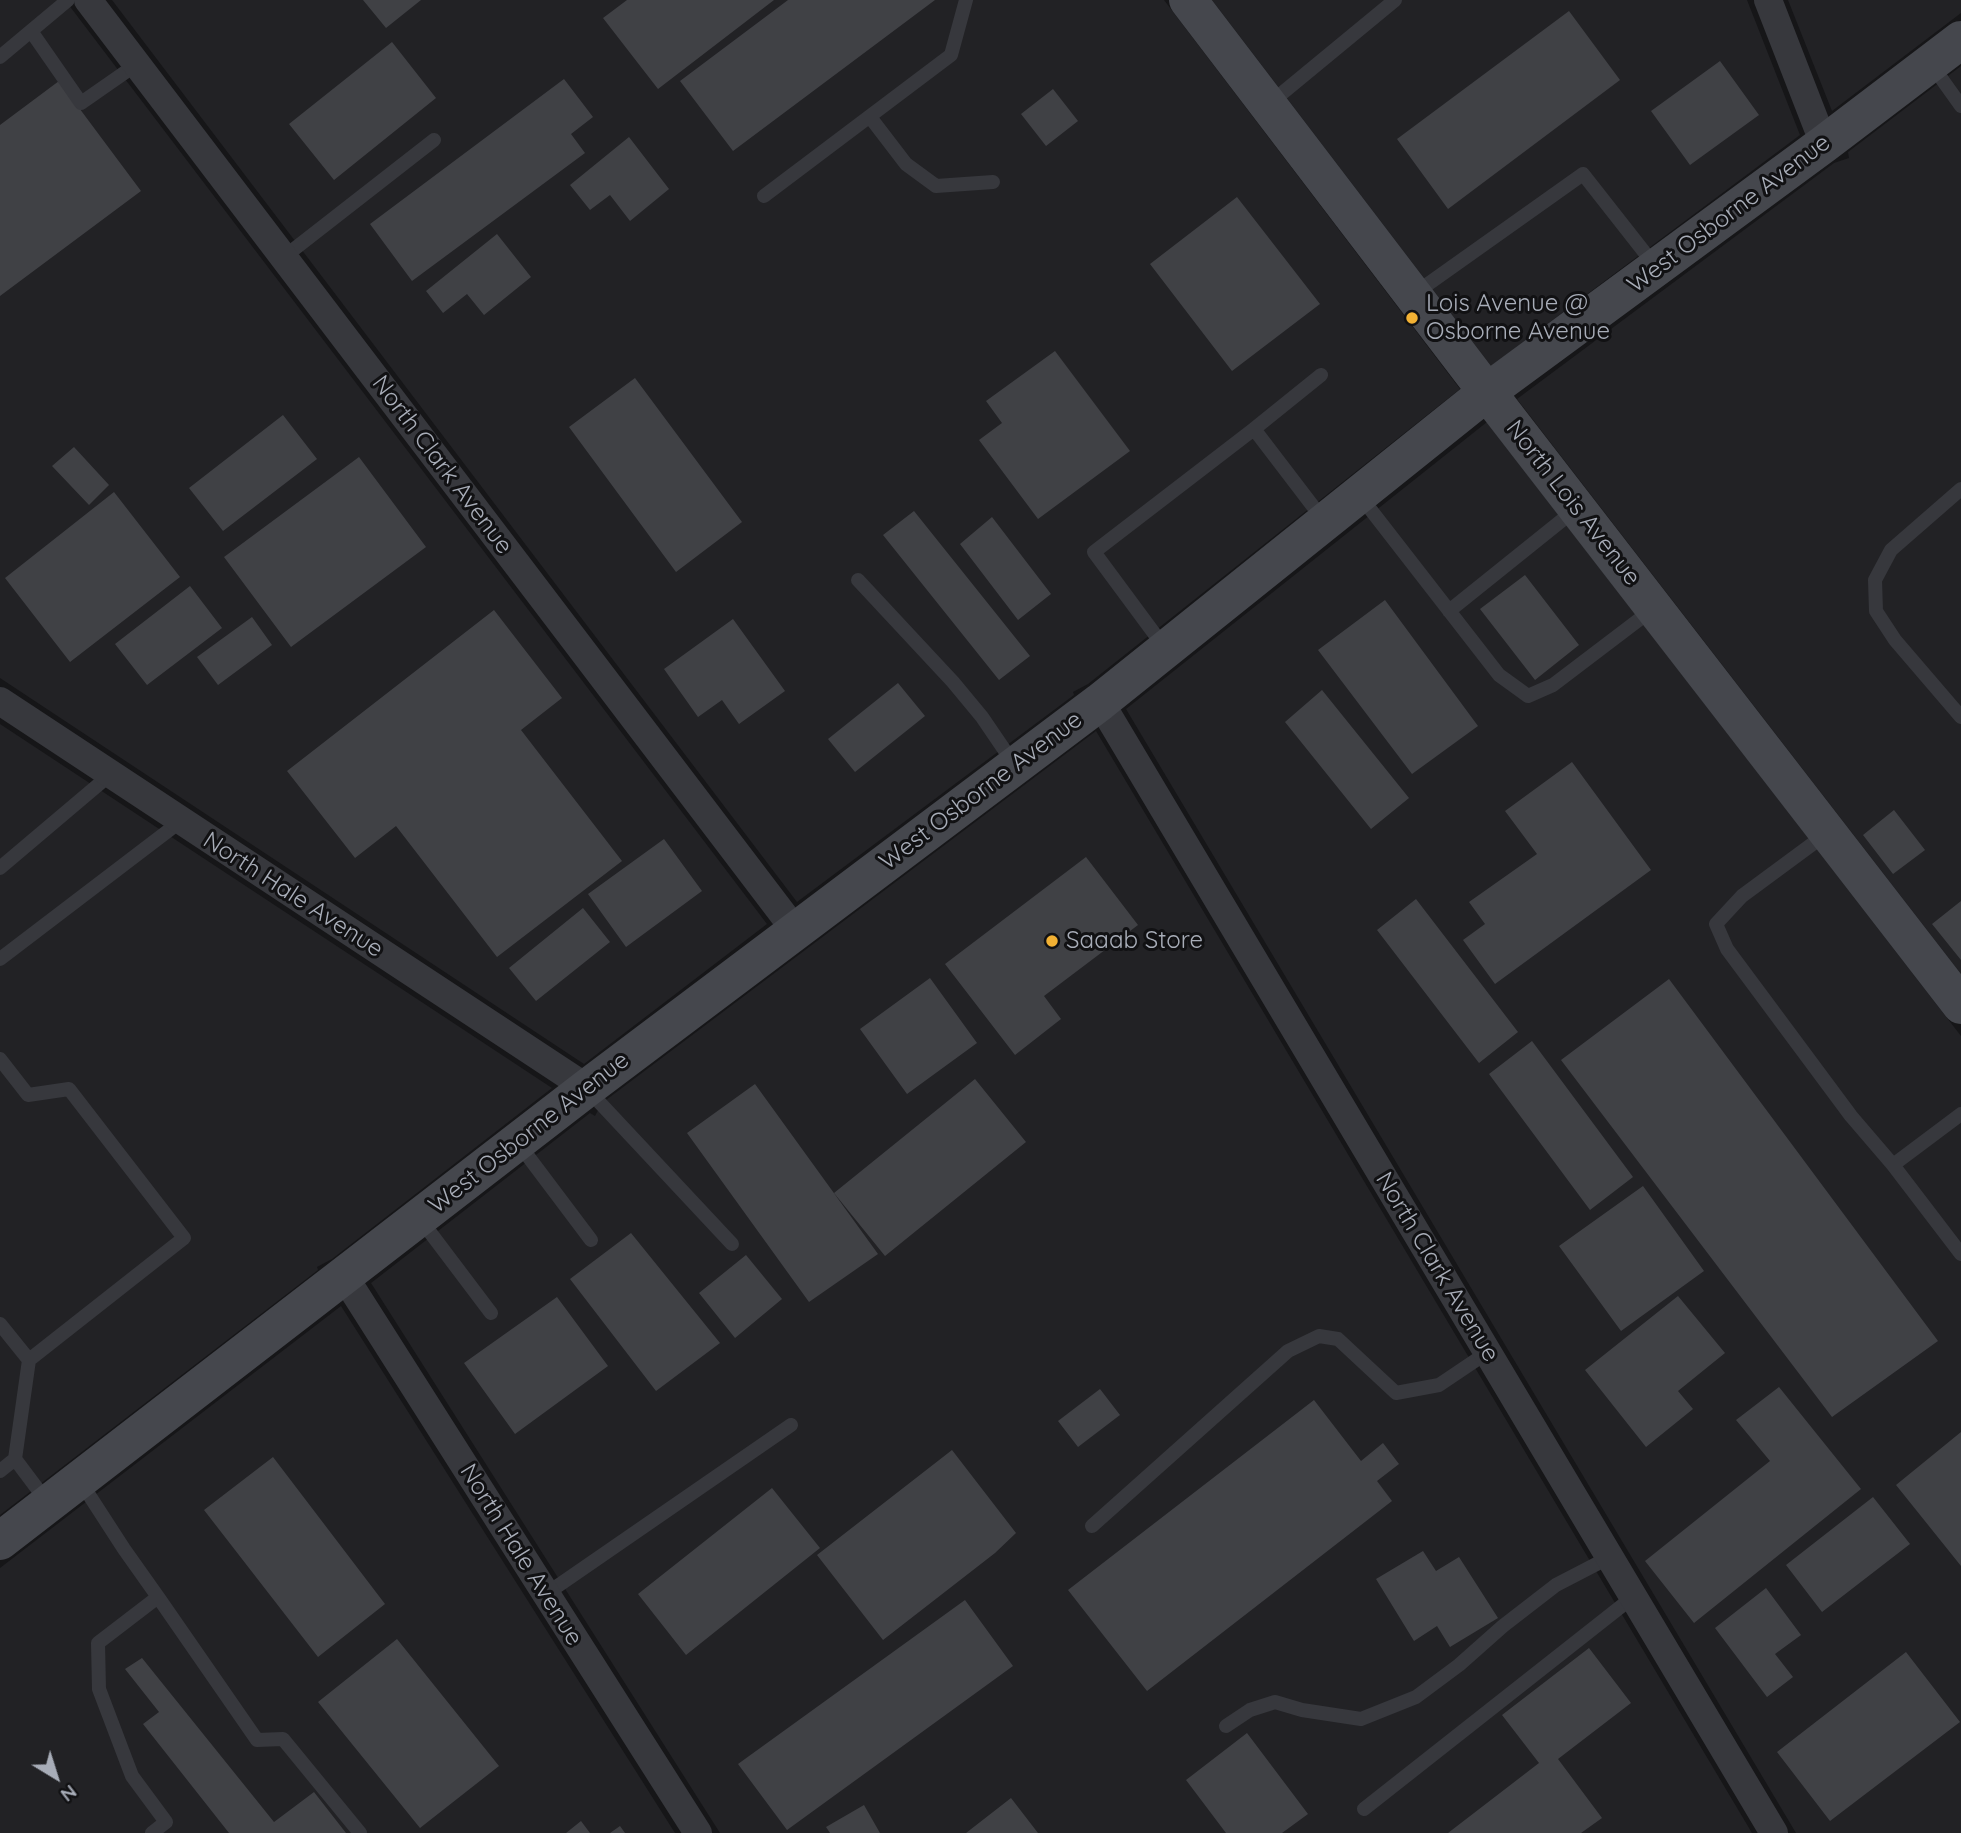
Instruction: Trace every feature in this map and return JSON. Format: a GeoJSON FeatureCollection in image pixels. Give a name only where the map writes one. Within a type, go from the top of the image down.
{"type":"FeatureCollection","features":[{"type":"Feature","properties":{"kind":"street","name":"North Clark Avenue"},"geometry":{"type":"LineString","coordinates":[[89,0],[794,930]]}},
{"type":"Feature","properties":{"kind":"street","name":"North Lois Avenue"},"geometry":{"type":"LineString","coordinates":[[1188,0],[1961,1005]]}},
{"type":"Feature","properties":{"kind":"street"},"geometry":{"type":"LineString","coordinates":[[1768,0],[1824,144]]}},
{"type":"Feature","properties":{"kind":"street","name":"West Osborne Avenue"},"geometry":{"type":"LineString","coordinates":[[0,1542],[587,1088],[1100,702],[1487,392],[1961,40]]}},
{"type":"Feature","properties":{"kind":"street","name":"North Hale Avenue"},"geometry":{"type":"LineString","coordinates":[[0,701],[587,1088]]}},
{"type":"Feature","properties":{"kind":"street","name":"North Clark Avenue"},"geometry":{"type":"LineString","coordinates":[[1100,702],[1774,1833]]}},
{"type":"Feature","properties":{"kind":"street","name":"North Hale Avenue"},"geometry":{"type":"LineString","coordinates":[[344,1276],[698,1833]]}},
{"type":"Feature","properties":{"kind":"lane"},"geometry":{"type":"LineString","coordinates":[[0,57],[68,0]]}},
{"type":"Feature","properties":{"kind":"lane"},"geometry":{"type":"LineString","coordinates":[[764,196],[951,55],[966,0]]}},
{"type":"Feature","properties":{"kind":"lane"},"geometry":{"type":"LineString","coordinates":[[1268,104],[1395,0]]}},
{"type":"Feature","properties":{"kind":"lane"},"geometry":{"type":"LineString","coordinates":[[31,31],[81,103],[137,64]]}},
{"type":"Feature","properties":{"kind":"lane"},"geometry":{"type":"LineString","coordinates":[[1930,63],[1961,106]]}},
{"type":"Feature","properties":{"kind":"lane"},"geometry":{"type":"LineString","coordinates":[[870,117],[906,164],[936,186],[993,182]]}},
{"type":"Feature","properties":{"kind":"lane"},"geometry":{"type":"LineString","coordinates":[[284,257],[434,139]]}},
{"type":"Feature","properties":{"kind":"lane"},"geometry":{"type":"LineString","coordinates":[[1413,295],[1583,174],[1657,268]]}},
{"type":"Feature","properties":{"kind":"lane"},"geometry":{"type":"LineString","coordinates":[[1166,649],[1094,552],[1321,375]]}},
{"type":"Feature","properties":{"kind":"lane"},"geometry":{"type":"LineString","coordinates":[[1254,429],[1326,523]]}},
{"type":"Feature","properties":{"kind":"lane"},"geometry":{"type":"LineString","coordinates":[[1961,489],[1891,551],[1875,580],[1876,611],[1895,640],[1961,717]]}},
{"type":"Feature","properties":{"kind":"lane"},"geometry":{"type":"LineString","coordinates":[[1360,496],[1499,676],[1528,696],[1553,685],[1654,608]]}},
{"type":"Feature","properties":{"kind":"lane"},"geometry":{"type":"LineString","coordinates":[[1449,611],[1577,508]]}},
{"type":"Feature","properties":{"kind":"lane"},"geometry":{"type":"LineString","coordinates":[[858,580],[953,682],[982,717],[1014,766]]}},
{"type":"Feature","properties":{"kind":"lane"},"geometry":{"type":"LineString","coordinates":[[0,868],[111,774]]}},
{"type":"Feature","properties":{"kind":"lane"},"geometry":{"type":"LineString","coordinates":[[0,959],[181,821]]}},
{"type":"Feature","properties":{"kind":"lane"},"geometry":{"type":"LineString","coordinates":[[1828,833],[1742,896],[1716,925],[1727,948],[1851,1116],[1893,1165],[1961,1254]]}},
{"type":"Feature","properties":{"kind":"lane"},"geometry":{"type":"LineString","coordinates":[[0,1059],[28,1095],[69,1089],[184,1238],[29,1360],[15,1459],[0,1471]]}},
{"type":"Feature","properties":{"kind":"lane"},"geometry":{"type":"LineString","coordinates":[[587,1088],[732,1244]]}},
{"type":"Feature","properties":{"kind":"lane"},"geometry":{"type":"LineString","coordinates":[[1893,1165],[1961,1114]]}},
{"type":"Feature","properties":{"kind":"lane"},"geometry":{"type":"LineString","coordinates":[[517,1142],[591,1240]]}},
{"type":"Feature","properties":{"kind":"lane"},"geometry":{"type":"LineString","coordinates":[[419,1218],[491,1313]]}},
{"type":"Feature","properties":{"kind":"lane"},"geometry":{"type":"LineString","coordinates":[[0,1324],[29,1360]]}},
{"type":"Feature","properties":{"kind":"lane"},"geometry":{"type":"LineString","coordinates":[[1092,1526],[1288,1351],[1319,1336],[1338,1339],[1396,1393],[1439,1385],[1488,1352]]}},
{"type":"Feature","properties":{"kind":"lane"},"geometry":{"type":"LineString","coordinates":[[546,1594],[791,1425]]}},
{"type":"Feature","properties":{"kind":"lane"},"geometry":{"type":"LineString","coordinates":[[15,1459],[49,1504]]}},
{"type":"Feature","properties":{"kind":"lane"},"geometry":{"type":"LineString","coordinates":[[79,1480],[257,1740],[283,1739],[360,1833]]}},
{"type":"Feature","properties":{"kind":"lane"},"geometry":{"type":"LineString","coordinates":[[1226,1726],[1250,1710],[1275,1702],[1302,1710],[1361,1719],[1416,1697],[1460,1665],[1503,1626],[1556,1585],[1610,1557]]}},
{"type":"Feature","properties":{"kind":"lane"},"geometry":{"type":"LineString","coordinates":[[152,1833],[166,1822],[132,1776],[99,1689],[98,1643],[158,1597]]}},
{"type":"Feature","properties":{"kind":"lane"},"geometry":{"type":"LineString","coordinates":[[1364,1809],[1633,1597]]}},
{"type":"Feature","properties":{"kind":"shaded area"},"geometry":{"type":"Polygon","coordinates":[[[0,0],[65,0],[767,924],[584,1064],[0,678],[0,0]]]}},
{"type":"Feature","properties":{"kind":"shaded area"},"geometry":{"type":"Polygon","coordinates":[[[112,0],[1164,0],[1460,389],[1088,684],[1073,692],[1074,695],[797,902],[112,0]]]}},
{"type":"Feature","properties":{"kind":"shaded area"},"geometry":{"type":"Polygon","coordinates":[[[1212,0],[1747,0],[1800,135],[1491,366],[1212,0]]]}},
{"type":"Feature","properties":{"kind":"shaded area"},"geometry":{"type":"Polygon","coordinates":[[[1788,0],[1961,0],[1961,13],[1832,111],[1788,0]]]}},
{"type":"Feature","properties":{"kind":"shaded area"},"geometry":{"type":"Polygon","coordinates":[[[1961,66],[1961,974],[1517,399],[1834,163],[1849,158],[1848,152],[1961,66]]]}},
{"type":"Feature","properties":{"kind":"shaded area"},"geometry":{"type":"Polygon","coordinates":[[[1487,422],[1961,1036],[1961,1833],[1796,1833],[1126,709],[1487,422]]]}},
{"type":"Feature","properties":{"kind":"shaded area"},"geometry":{"type":"Polygon","coordinates":[[[0,724],[552,1088],[332,1259],[317,1267],[318,1270],[0,1515],[0,724]]]}},
{"type":"Feature","properties":{"kind":"shaded area"},"geometry":{"type":"Polygon","coordinates":[[[1096,731],[1752,1833],[720,1833],[371,1283],[590,1113],[595,1116],[602,1103],[1096,731]]]}},
{"type":"Feature","properties":{"kind":"shaded area"},"geometry":{"type":"Polygon","coordinates":[[[341,1306],[675,1833],[0,1833],[0,1568],[341,1306]]]}},
{"type":"Feature","properties":{"kind":"building"},"geometry":{"type":"Polygon","coordinates":[[[363,0],[421,0],[386,28],[363,0]]]}},
{"type":"Feature","properties":{"kind":"building"},"geometry":{"type":"Polygon","coordinates":[[[627,0],[774,0],[658,89],[603,18],[627,0]]]}},
{"type":"Feature","properties":{"kind":"building"},"geometry":{"type":"Polygon","coordinates":[[[788,0],[935,0],[733,151],[680,81],[788,0]]]}},
{"type":"Feature","properties":{"kind":"building"},"geometry":{"type":"Polygon","coordinates":[[[1569,11],[1620,80],[1448,209],[1397,139],[1569,11]]]}},
{"type":"Feature","properties":{"kind":"building"},"geometry":{"type":"Polygon","coordinates":[[[392,42],[436,98],[334,180],[289,124],[392,42]]]}},
{"type":"Feature","properties":{"kind":"building"},"geometry":{"type":"Polygon","coordinates":[[[1720,61],[1759,115],[1690,165],[1651,111],[1720,61]]]}},
{"type":"Feature","properties":{"kind":"building"},"geometry":{"type":"Polygon","coordinates":[[[564,79],[593,117],[571,134],[585,153],[412,281],[370,224],[564,79]]]}},
{"type":"Feature","properties":{"kind":"building"},"geometry":{"type":"Polygon","coordinates":[[[59,81],[141,191],[0,296],[0,125],[59,81]]]}},
{"type":"Feature","properties":{"kind":"building"},"geometry":{"type":"Polygon","coordinates":[[[1053,89],[1078,121],[1046,146],[1021,114],[1053,89]]]}},
{"type":"Feature","properties":{"kind":"building"},"geometry":{"type":"Polygon","coordinates":[[[629,137],[669,189],[630,221],[610,195],[590,210],[570,185],[629,137]]]}},
{"type":"Feature","properties":{"kind":"building"},"geometry":{"type":"Polygon","coordinates":[[[1237,197],[1320,304],[1232,371],[1150,264],[1237,197]]]}},
{"type":"Feature","properties":{"kind":"building"},"geometry":{"type":"Polygon","coordinates":[[[497,234],[531,277],[484,315],[467,294],[443,313],[426,291],[497,234]]]}},
{"type":"Feature","properties":{"kind":"building"},"geometry":{"type":"Polygon","coordinates":[[[1055,351],[1130,451],[1038,519],[979,440],[1002,423],[986,401],[1055,351]]]}},
{"type":"Feature","properties":{"kind":"building"},"geometry":{"type":"Polygon","coordinates":[[[635,378],[742,522],[676,572],[569,427],[635,378]]]}},
{"type":"Feature","properties":{"kind":"building"},"geometry":{"type":"Polygon","coordinates":[[[283,415],[317,459],[223,531],[189,488],[283,415]]]}},
{"type":"Feature","properties":{"kind":"building"},"geometry":{"type":"Polygon","coordinates":[[[74,447],[109,485],[89,505],[52,466],[74,447]]]}},
{"type":"Feature","properties":{"kind":"building"},"geometry":{"type":"Polygon","coordinates":[[[359,457],[426,547],[291,647],[224,557],[359,457]]]}},
{"type":"Feature","properties":{"kind":"building"},"geometry":{"type":"Polygon","coordinates":[[[114,492],[180,577],[70,662],[5,578],[114,492]]]}},
{"type":"Feature","properties":{"kind":"building"},"geometry":{"type":"Polygon","coordinates":[[[914,511],[1030,656],[999,680],[883,535],[914,511]]]}},
{"type":"Feature","properties":{"kind":"building"},"geometry":{"type":"Polygon","coordinates":[[[992,517],[1051,594],[1018,620],[960,544],[992,517]]]}},
{"type":"Feature","properties":{"kind":"building"},"geometry":{"type":"Polygon","coordinates":[[[1525,575],[1579,645],[1535,680],[1480,609],[1525,575]]]}},
{"type":"Feature","properties":{"kind":"building"},"geometry":{"type":"Polygon","coordinates":[[[190,586],[222,628],[147,685],[115,644],[190,586]]]}},
{"type":"Feature","properties":{"kind":"building"},"geometry":{"type":"Polygon","coordinates":[[[1385,600],[1478,726],[1412,774],[1318,650],[1385,600]]]}},
{"type":"Feature","properties":{"kind":"building"},"geometry":{"type":"Polygon","coordinates":[[[494,610],[562,698],[521,730],[622,861],[497,957],[396,826],[355,858],[287,771],[494,610]]]}},
{"type":"Feature","properties":{"kind":"building"},"geometry":{"type":"Polygon","coordinates":[[[252,617],[272,645],[218,685],[197,657],[252,617]]]}},
{"type":"Feature","properties":{"kind":"building"},"geometry":{"type":"Polygon","coordinates":[[[733,619],[785,691],[739,724],[722,700],[698,717],[664,669],[733,619]]]}},
{"type":"Feature","properties":{"kind":"building"},"geometry":{"type":"Polygon","coordinates":[[[898,683],[925,716],[855,772],[828,739],[898,683]]]}},
{"type":"Feature","properties":{"kind":"building"},"geometry":{"type":"Polygon","coordinates":[[[1322,690],[1409,798],[1371,829],[1285,722],[1322,690]]]}},
{"type":"Feature","properties":{"kind":"building"},"geometry":{"type":"Polygon","coordinates":[[[1572,762],[1651,870],[1495,984],[1463,940],[1485,924],[1469,902],[1537,854],[1505,811],[1572,762]]]}},
{"type":"Feature","properties":{"kind":"building"},"geometry":{"type":"Polygon","coordinates":[[[1894,810],[1925,850],[1893,874],[1863,835],[1894,810]]]}},
{"type":"Feature","properties":{"kind":"building"},"geometry":{"type":"Polygon","coordinates":[[[664,839],[702,891],[626,947],[588,894],[664,839]]]}},
{"type":"Feature","properties":{"kind":"building"},"geometry":{"type":"Polygon","coordinates":[[[1086,857],[1138,925],[1044,996],[1061,1019],[1015,1055],[945,964],[1086,857]]]}},
{"type":"Feature","properties":{"kind":"building"},"geometry":{"type":"Polygon","coordinates":[[[1416,899],[1518,1032],[1479,1063],[1377,930],[1416,899]]]}},
{"type":"Feature","properties":{"kind":"building"},"geometry":{"type":"Polygon","coordinates":[[[1961,901],[1961,960],[1932,924],[1961,901]]]}},
{"type":"Feature","properties":{"kind":"building"},"geometry":{"type":"Polygon","coordinates":[[[583,908],[610,942],[536,1001],[509,968],[583,908]]]}},
{"type":"Feature","properties":{"kind":"building"},"geometry":{"type":"Polygon","coordinates":[[[930,978],[977,1043],[907,1094],[860,1029],[930,978]]]}},
{"type":"Feature","properties":{"kind":"building"},"geometry":{"type":"Polygon","coordinates":[[[1669,979],[1938,1341],[1832,1417],[1561,1060],[1669,979]]]}},
{"type":"Feature","properties":{"kind":"building"},"geometry":{"type":"Polygon","coordinates":[[[1532,1041],[1633,1177],[1590,1210],[1489,1074],[1532,1041]]]}},
{"type":"Feature","properties":{"kind":"building"},"geometry":{"type":"Polygon","coordinates":[[[975,1079],[1026,1142],[885,1256],[834,1193],[975,1079]]]}},
{"type":"Feature","properties":{"kind":"building"},"geometry":{"type":"Polygon","coordinates":[[[755,1084],[878,1254],[809,1302],[687,1133],[755,1084]]]}},
{"type":"Feature","properties":{"kind":"building"},"geometry":{"type":"Polygon","coordinates":[[[1643,1186],[1704,1271],[1621,1331],[1559,1246],[1643,1186]]]}},
{"type":"Feature","properties":{"kind":"building"},"geometry":{"type":"Polygon","coordinates":[[[631,1233],[720,1343],[656,1391],[570,1279],[631,1233]]]}},
{"type":"Feature","properties":{"kind":"building"},"geometry":{"type":"Polygon","coordinates":[[[746,1255],[782,1299],[735,1338],[699,1293],[746,1255]]]}},
{"type":"Feature","properties":{"kind":"building"},"geometry":{"type":"Polygon","coordinates":[[[1678,1296],[1725,1353],[1678,1391],[1693,1409],[1646,1447],[1585,1370],[1678,1296]]]}},
{"type":"Feature","properties":{"kind":"building"},"geometry":{"type":"Polygon","coordinates":[[[557,1297],[608,1366],[515,1434],[464,1363],[557,1297]]]}},
{"type":"Feature","properties":{"kind":"building"},"geometry":{"type":"Polygon","coordinates":[[[1779,1387],[1861,1489],[1694,1623],[1645,1561],[1770,1461],[1736,1420],[1779,1387]]]}},
{"type":"Feature","properties":{"kind":"building"},"geometry":{"type":"Polygon","coordinates":[[[1100,1389],[1120,1415],[1078,1447],[1058,1421],[1100,1389]]]}},
{"type":"Feature","properties":{"kind":"building"},"geometry":{"type":"Polygon","coordinates":[[[1314,1400],[1361,1461],[1383,1443],[1399,1464],[1377,1481],[1392,1501],[1147,1691],[1068,1590],[1314,1400]]]}},
{"type":"Feature","properties":{"kind":"building"},"geometry":{"type":"Polygon","coordinates":[[[1961,1432],[1961,1566],[1896,1485],[1961,1432]]]}},
{"type":"Feature","properties":{"kind":"building"},"geometry":{"type":"Polygon","coordinates":[[[952,1450],[1016,1533],[995,1553],[883,1640],[817,1555],[952,1450]]]}},
{"type":"Feature","properties":{"kind":"building"},"geometry":{"type":"Polygon","coordinates":[[[273,1457],[385,1604],[318,1657],[204,1510],[273,1457]]]}},
{"type":"Feature","properties":{"kind":"building"},"geometry":{"type":"Polygon","coordinates":[[[772,1488],[820,1548],[686,1655],[638,1594],[772,1488]]]}},
{"type":"Feature","properties":{"kind":"building"},"geometry":{"type":"Polygon","coordinates":[[[1873,1497],[1910,1544],[1822,1612],[1786,1565],[1873,1497]]]}},
{"type":"Feature","properties":{"kind":"building"},"geometry":{"type":"Polygon","coordinates":[[[1423,1551],[1436,1571],[1459,1557],[1498,1618],[1450,1647],[1437,1626],[1414,1641],[1376,1579],[1423,1551]]]}},
{"type":"Feature","properties":{"kind":"building"},"geometry":{"type":"Polygon","coordinates":[[[1766,1588],[1801,1635],[1775,1654],[1793,1677],[1767,1697],[1715,1628],[1766,1588]]]}},
{"type":"Feature","properties":{"kind":"building"},"geometry":{"type":"Polygon","coordinates":[[[965,1600],[1013,1666],[787,1830],[738,1764],[965,1600]]]}},
{"type":"Feature","properties":{"kind":"building"},"geometry":{"type":"Polygon","coordinates":[[[397,1639],[499,1766],[420,1828],[318,1702],[397,1639]]]}},
{"type":"Feature","properties":{"kind":"building"},"geometry":{"type":"Polygon","coordinates":[[[1589,1648],[1631,1703],[1558,1759],[1602,1818],[1581,1833],[1448,1833],[1539,1763],[1502,1715],[1589,1648]]]}},
{"type":"Feature","properties":{"kind":"building"},"geometry":{"type":"Polygon","coordinates":[[[1906,1652],[1960,1722],[1830,1821],[1777,1752],[1906,1652]]]}},
{"type":"Feature","properties":{"kind":"building"},"geometry":{"type":"Polygon","coordinates":[[[142,1658],[274,1822],[314,1792],[346,1833],[229,1833],[143,1724],[159,1712],[125,1669],[142,1658]]]}},
{"type":"Feature","properties":{"kind":"building"},"geometry":{"type":"Polygon","coordinates":[[[1247,1733],[1308,1814],[1282,1833],[1226,1833],[1186,1780],[1247,1733]]]}},
{"type":"Feature","properties":{"kind":"building"},"geometry":{"type":"Polygon","coordinates":[[[1011,1798],[1038,1833],[966,1833],[1011,1798]]]}},
{"type":"Feature","properties":{"kind":"building"},"geometry":{"type":"Polygon","coordinates":[[[864,1805],[880,1833],[830,1833],[826,1827],[864,1805]]]}},
{"type":"Feature","properties":{"kind":"building"},"geometry":{"type":"Polygon","coordinates":[[[581,1821],[590,1833],[566,1833],[581,1821]]]}},
{"type":"Feature","properties":{"kind":"building"},"geometry":{"type":"Polygon","coordinates":[[[620,1826],[625,1833],[610,1833],[620,1826]]]}},
{"type":"Feature","properties":{"kind":"place","name":"Lois Avenue @ Osborne Avenue"},"geometry":{"type":"Point","coordinates":[1412,318]}},
{"type":"Feature","properties":{"kind":"place","name":"Saaab Store"},"geometry":{"type":"Point","coordinates":[1052,941]}}]}
